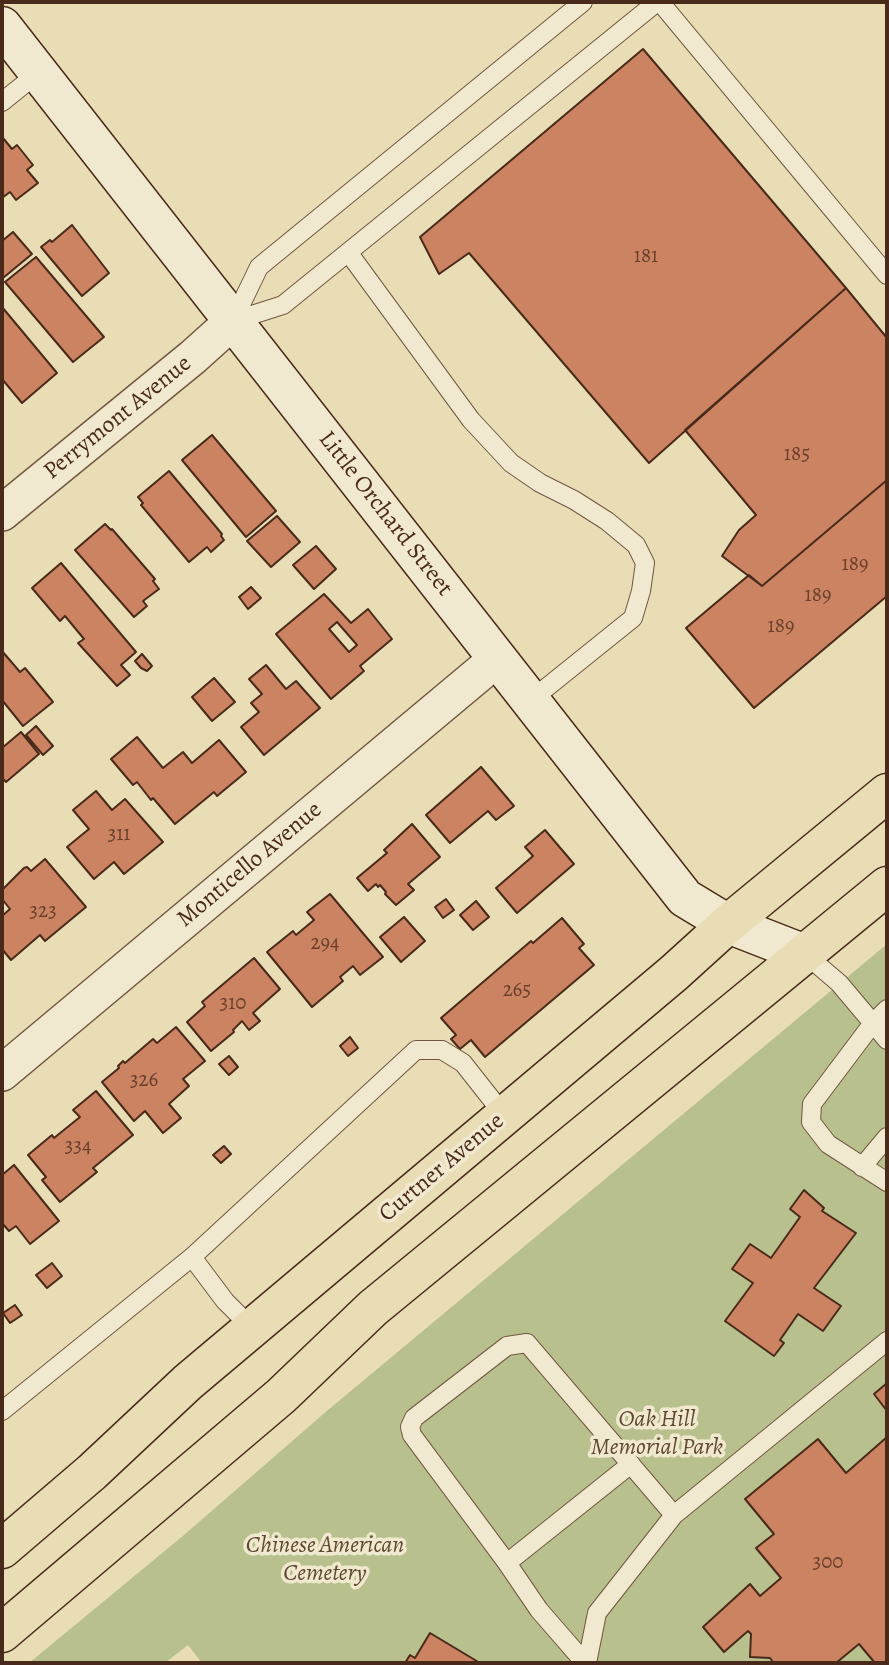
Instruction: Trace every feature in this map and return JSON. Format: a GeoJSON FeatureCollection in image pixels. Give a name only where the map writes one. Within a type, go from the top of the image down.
{"type":"FeatureCollection","features":[{"type":"Feature","properties":{"kind":"main road","name":"Curtner Avenue"},"geometry":{"type":"LineString","coordinates":[[2,1549],[92,1472],[188,1382],[674,973],[728,924],[887,793]]}},
{"type":"Feature","properties":{"kind":"main road"},"geometry":{"type":"LineString","coordinates":[[2,1633],[281,1396],[373,1308],[887,886]]}},
{"type":"Feature","properties":{"kind":"street","name":"Little Orchard Street"},"geometry":{"type":"LineString","coordinates":[[2,26],[685,898],[728,924],[805,954]]}},
{"type":"Feature","properties":{"kind":"street","name":"Perrymont Avenue"},"geometry":{"type":"LineString","coordinates":[[2,513],[193,358],[233,321]]}},
{"type":"Feature","properties":{"kind":"street","name":"Monticello Avenue"},"geometry":{"type":"LineString","coordinates":[[2,1073],[498,658]]}},
{"type":"Feature","properties":{"kind":"lane"},"geometry":{"type":"LineString","coordinates":[[233,321],[260,267],[583,2]]}},
{"type":"Feature","properties":{"kind":"lane"},"geometry":{"type":"LineString","coordinates":[[233,321],[283,305],[658,2],[887,275]]}},
{"type":"Feature","properties":{"kind":"lane"},"geometry":{"type":"LineString","coordinates":[[2,102],[38,73]]}},
{"type":"Feature","properties":{"kind":"lane"},"geometry":{"type":"LineString","coordinates":[[348,252],[471,420],[511,463],[540,483],[607,521],[636,545],[645,563],[633,618],[531,700]]}},
{"type":"Feature","properties":{"kind":"lane"},"geometry":{"type":"LineString","coordinates":[[805,954],[839,983],[887,1040]]}},
{"type":"Feature","properties":{"kind":"lane"},"geometry":{"type":"LineString","coordinates":[[887,1009],[873,1023],[812,1104],[811,1122],[828,1144],[887,1182]]}},
{"type":"Feature","properties":{"kind":"lane"},"geometry":{"type":"LineString","coordinates":[[2,1411],[192,1257],[416,1050],[442,1050],[463,1063],[504,1115]]}},
{"type":"Feature","properties":{"kind":"lane"},"geometry":{"type":"LineString","coordinates":[[862,1167],[887,1137]]}},
{"type":"Feature","properties":{"kind":"lane"},"geometry":{"type":"LineString","coordinates":[[192,1257],[225,1301],[252,1328]]}},
{"type":"Feature","properties":{"kind":"lane"},"geometry":{"type":"LineString","coordinates":[[586,1663],[597,1614],[674,1515],[887,1341]]}},
{"type":"Feature","properties":{"kind":"lane"},"geometry":{"type":"LineString","coordinates":[[586,1663],[539,1611],[412,1434],[410,1427],[414,1419],[507,1346],[527,1343],[674,1515]]}},
{"type":"Feature","properties":{"kind":"lane"},"geometry":{"type":"LineString","coordinates":[[507,1563],[631,1464]]}},
{"type":"Feature","properties":{"kind":"green space","name":"Oak Hill Memorial Park"},"geometry":{"type":"Polygon","coordinates":[[[887,944],[887,1663],[202,1663],[188,1645],[165,1663],[29,1663],[184,1535],[328,1410],[887,944]]]}},
{"type":"Feature","properties":{"kind":"building"},"geometry":{"type":"Polygon","coordinates":[[[643,49],[846,288],[649,463],[469,253],[439,274],[420,237],[643,49]]]}},
{"type":"Feature","properties":{"kind":"building"},"geometry":{"type":"Polygon","coordinates":[[[3,138],[12,149],[17,145],[33,165],[27,170],[38,183],[16,200],[10,192],[2,198],[3,138]]]}},
{"type":"Feature","properties":{"kind":"building"},"geometry":{"type":"Polygon","coordinates":[[[72,225],[109,273],[82,296],[41,247],[50,240],[52,242],[72,225]]]}},
{"type":"Feature","properties":{"kind":"building"},"geometry":{"type":"Polygon","coordinates":[[[13,232],[32,254],[3,278],[2,241],[13,232]]]}},
{"type":"Feature","properties":{"kind":"building"},"geometry":{"type":"Polygon","coordinates":[[[36,257],[104,337],[73,362],[5,282],[36,257]]]}},
{"type":"Feature","properties":{"kind":"building"},"geometry":{"type":"Polygon","coordinates":[[[846,288],[887,338],[887,480],[762,586],[722,556],[739,530],[756,515],[685,430],[846,288]]]}},
{"type":"Feature","properties":{"kind":"building"},"geometry":{"type":"Polygon","coordinates":[[[2,307],[57,373],[22,403],[2,379],[2,307]]]}},
{"type":"Feature","properties":{"kind":"building"},"geometry":{"type":"Polygon","coordinates":[[[212,435],[276,511],[246,537],[182,460],[212,435]]]}},
{"type":"Feature","properties":{"kind":"building"},"geometry":{"type":"Polygon","coordinates":[[[169,471],[222,534],[224,540],[211,552],[207,547],[189,562],[141,505],[143,503],[138,497],[169,471]]]}},
{"type":"Feature","properties":{"kind":"building"},"geometry":{"type":"Polygon","coordinates":[[[887,480],[887,596],[754,708],[686,628],[749,575],[762,586],[887,480]]]}},
{"type":"Feature","properties":{"kind":"building"},"geometry":{"type":"Polygon","coordinates":[[[277,516],[300,542],[271,567],[247,541],[277,516]]]}},
{"type":"Feature","properties":{"kind":"building"},"geometry":{"type":"Polygon","coordinates":[[[105,524],[155,579],[153,581],[159,589],[143,601],[147,606],[134,617],[75,550],[105,524]]]}},
{"type":"Feature","properties":{"kind":"building"},"geometry":{"type":"Polygon","coordinates":[[[316,546],[336,569],[314,589],[293,565],[316,546]]]}},
{"type":"Feature","properties":{"kind":"building"},"geometry":{"type":"Polygon","coordinates":[[[61,563],[136,652],[121,665],[130,675],[117,686],[78,643],[84,639],[65,616],[60,621],[32,588],[61,563]]]}},
{"type":"Feature","properties":{"kind":"building"},"geometry":{"type":"Polygon","coordinates":[[[251,587],[261,598],[248,609],[239,597],[251,587]]]}},
{"type":"Feature","properties":{"kind":"building"},"geometry":{"type":"Polygon","coordinates":[[[324,594],[351,623],[368,609],[392,639],[360,666],[364,671],[331,699],[276,634],[324,594]],[[337,622],[329,629],[349,652],[357,645],[337,622]]]}},
{"type":"Feature","properties":{"kind":"building"},"geometry":{"type":"Polygon","coordinates":[[[2,651],[20,672],[25,668],[53,702],[23,726],[2,700],[2,651]]]}},
{"type":"Feature","properties":{"kind":"building"},"geometry":{"type":"Polygon","coordinates":[[[142,654],[152,666],[147,671],[135,661],[142,654]]]}},
{"type":"Feature","properties":{"kind":"building"},"geometry":{"type":"Polygon","coordinates":[[[266,665],[286,689],[296,681],[320,708],[264,755],[241,727],[259,712],[251,703],[262,694],[249,679],[266,665]]]}},
{"type":"Feature","properties":{"kind":"building"},"geometry":{"type":"Polygon","coordinates":[[[214,678],[235,702],[212,721],[192,697],[214,678]]]}},
{"type":"Feature","properties":{"kind":"building"},"geometry":{"type":"Polygon","coordinates":[[[36,726],[53,746],[43,755],[26,735],[36,726]]]}},
{"type":"Feature","properties":{"kind":"building"},"geometry":{"type":"Polygon","coordinates":[[[21,732],[39,754],[6,782],[2,778],[2,748],[21,732]]]}},
{"type":"Feature","properties":{"kind":"building"},"geometry":{"type":"Polygon","coordinates":[[[137,737],[163,768],[183,752],[192,763],[219,740],[246,772],[217,796],[214,792],[175,824],[137,782],[133,785],[111,759],[137,737]]]}},
{"type":"Feature","properties":{"kind":"building"},"geometry":{"type":"Polygon","coordinates":[[[481,767],[514,806],[496,820],[488,811],[450,843],[426,815],[481,767]]]}},
{"type":"Feature","properties":{"kind":"building"},"geometry":{"type":"Polygon","coordinates":[[[96,791],[112,810],[125,799],[163,842],[124,874],[114,862],[94,879],[67,847],[89,829],[73,810],[96,791]]]}},
{"type":"Feature","properties":{"kind":"building"},"geometry":{"type":"Polygon","coordinates":[[[412,824],[440,857],[408,884],[414,890],[396,905],[380,885],[378,887],[376,884],[368,891],[357,878],[387,853],[384,850],[412,824]]]}},
{"type":"Feature","properties":{"kind":"building"},"geometry":{"type":"Polygon","coordinates":[[[545,830],[574,864],[517,913],[496,888],[533,856],[525,847],[545,830]]]}},
{"type":"Feature","properties":{"kind":"building"},"geometry":{"type":"Polygon","coordinates":[[[45,859],[86,907],[45,941],[40,935],[11,960],[2,949],[2,916],[10,909],[2,899],[2,890],[24,868],[27,867],[31,871],[45,859]]]}},
{"type":"Feature","properties":{"kind":"building"},"geometry":{"type":"Polygon","coordinates":[[[330,894],[383,957],[360,975],[353,966],[340,977],[343,981],[312,1007],[267,952],[293,931],[296,935],[314,920],[307,912],[330,894]]]}},
{"type":"Feature","properties":{"kind":"building"},"geometry":{"type":"Polygon","coordinates":[[[446,899],[454,910],[443,918],[435,907],[446,899]]]}},
{"type":"Feature","properties":{"kind":"building"},"geometry":{"type":"Polygon","coordinates":[[[476,901],[489,917],[473,930],[460,915],[476,901]]]}},
{"type":"Feature","properties":{"kind":"building"},"geometry":{"type":"Polygon","coordinates":[[[404,917],[425,941],[401,962],[380,937],[404,917]]]}},
{"type":"Feature","properties":{"kind":"building"},"geometry":{"type":"Polygon","coordinates":[[[562,918],[584,944],[579,948],[594,965],[485,1057],[471,1040],[460,1049],[451,1039],[456,1035],[441,1018],[562,918]]]}},
{"type":"Feature","properties":{"kind":"building"},"geometry":{"type":"Polygon","coordinates":[[[254,958],[280,989],[253,1013],[260,1021],[249,1030],[242,1021],[234,1032],[211,1051],[187,1022],[205,1006],[202,1002],[254,958]]]}},
{"type":"Feature","properties":{"kind":"building"},"geometry":{"type":"Polygon","coordinates":[[[176,1027],[205,1061],[183,1079],[189,1086],[169,1104],[181,1118],[163,1133],[145,1111],[134,1121],[102,1082],[119,1068],[123,1061],[125,1063],[153,1039],[157,1043],[176,1027]]]}},
{"type":"Feature","properties":{"kind":"building"},"geometry":{"type":"Polygon","coordinates":[[[350,1037],[358,1048],[348,1056],[340,1046],[350,1037]]]}},
{"type":"Feature","properties":{"kind":"building"},"geometry":{"type":"Polygon","coordinates":[[[229,1056],[238,1067],[229,1075],[219,1064],[229,1056]]]}},
{"type":"Feature","properties":{"kind":"building"},"geometry":{"type":"Polygon","coordinates":[[[96,1091],[133,1135],[93,1168],[97,1172],[60,1202],[42,1180],[46,1177],[28,1155],[80,1117],[73,1110],[96,1091]]]}},
{"type":"Feature","properties":{"kind":"building"},"geometry":{"type":"Polygon","coordinates":[[[224,1146],[231,1154],[221,1163],[213,1155],[224,1146]]]}},
{"type":"Feature","properties":{"kind":"building"},"geometry":{"type":"Polygon","coordinates":[[[14,1165],[59,1221],[30,1244],[16,1226],[9,1231],[2,1223],[2,1175],[14,1165]]]}},
{"type":"Feature","properties":{"kind":"building"},"geometry":{"type":"Polygon","coordinates":[[[804,1190],[824,1208],[822,1211],[856,1233],[814,1288],[841,1306],[823,1331],[798,1314],[780,1340],[784,1343],[774,1356],[725,1321],[753,1283],[732,1269],[750,1244],[771,1258],[800,1217],[790,1209],[804,1190]]]}},
{"type":"Feature","properties":{"kind":"building"},"geometry":{"type":"Polygon","coordinates":[[[52,1263],[62,1276],[47,1288],[36,1275],[52,1263]]]}},
{"type":"Feature","properties":{"kind":"building"},"geometry":{"type":"Polygon","coordinates":[[[15,1305],[22,1315],[10,1323],[3,1313],[15,1305]]]}},
{"type":"Feature","properties":{"kind":"building"},"geometry":{"type":"Polygon","coordinates":[[[887,1383],[887,1411],[874,1394],[887,1383]]]}},
{"type":"Feature","properties":{"kind":"building"},"geometry":{"type":"Polygon","coordinates":[[[887,1437],[887,1663],[875,1663],[859,1644],[836,1663],[771,1663],[773,1662],[770,1658],[750,1657],[751,1634],[748,1631],[724,1652],[703,1627],[750,1584],[760,1596],[781,1578],[756,1548],[774,1534],[745,1499],[818,1439],[846,1473],[887,1437]]]}},
{"type":"Feature","properties":{"kind":"building"},"geometry":{"type":"Polygon","coordinates":[[[430,1633],[480,1663],[405,1663],[410,1655],[415,1658],[430,1633]]]}},
{"type":"Feature","properties":{"kind":"park label","name":"Chinese American Cemetery"},"geometry":{"type":"Point","coordinates":[325,1560]}}]}
